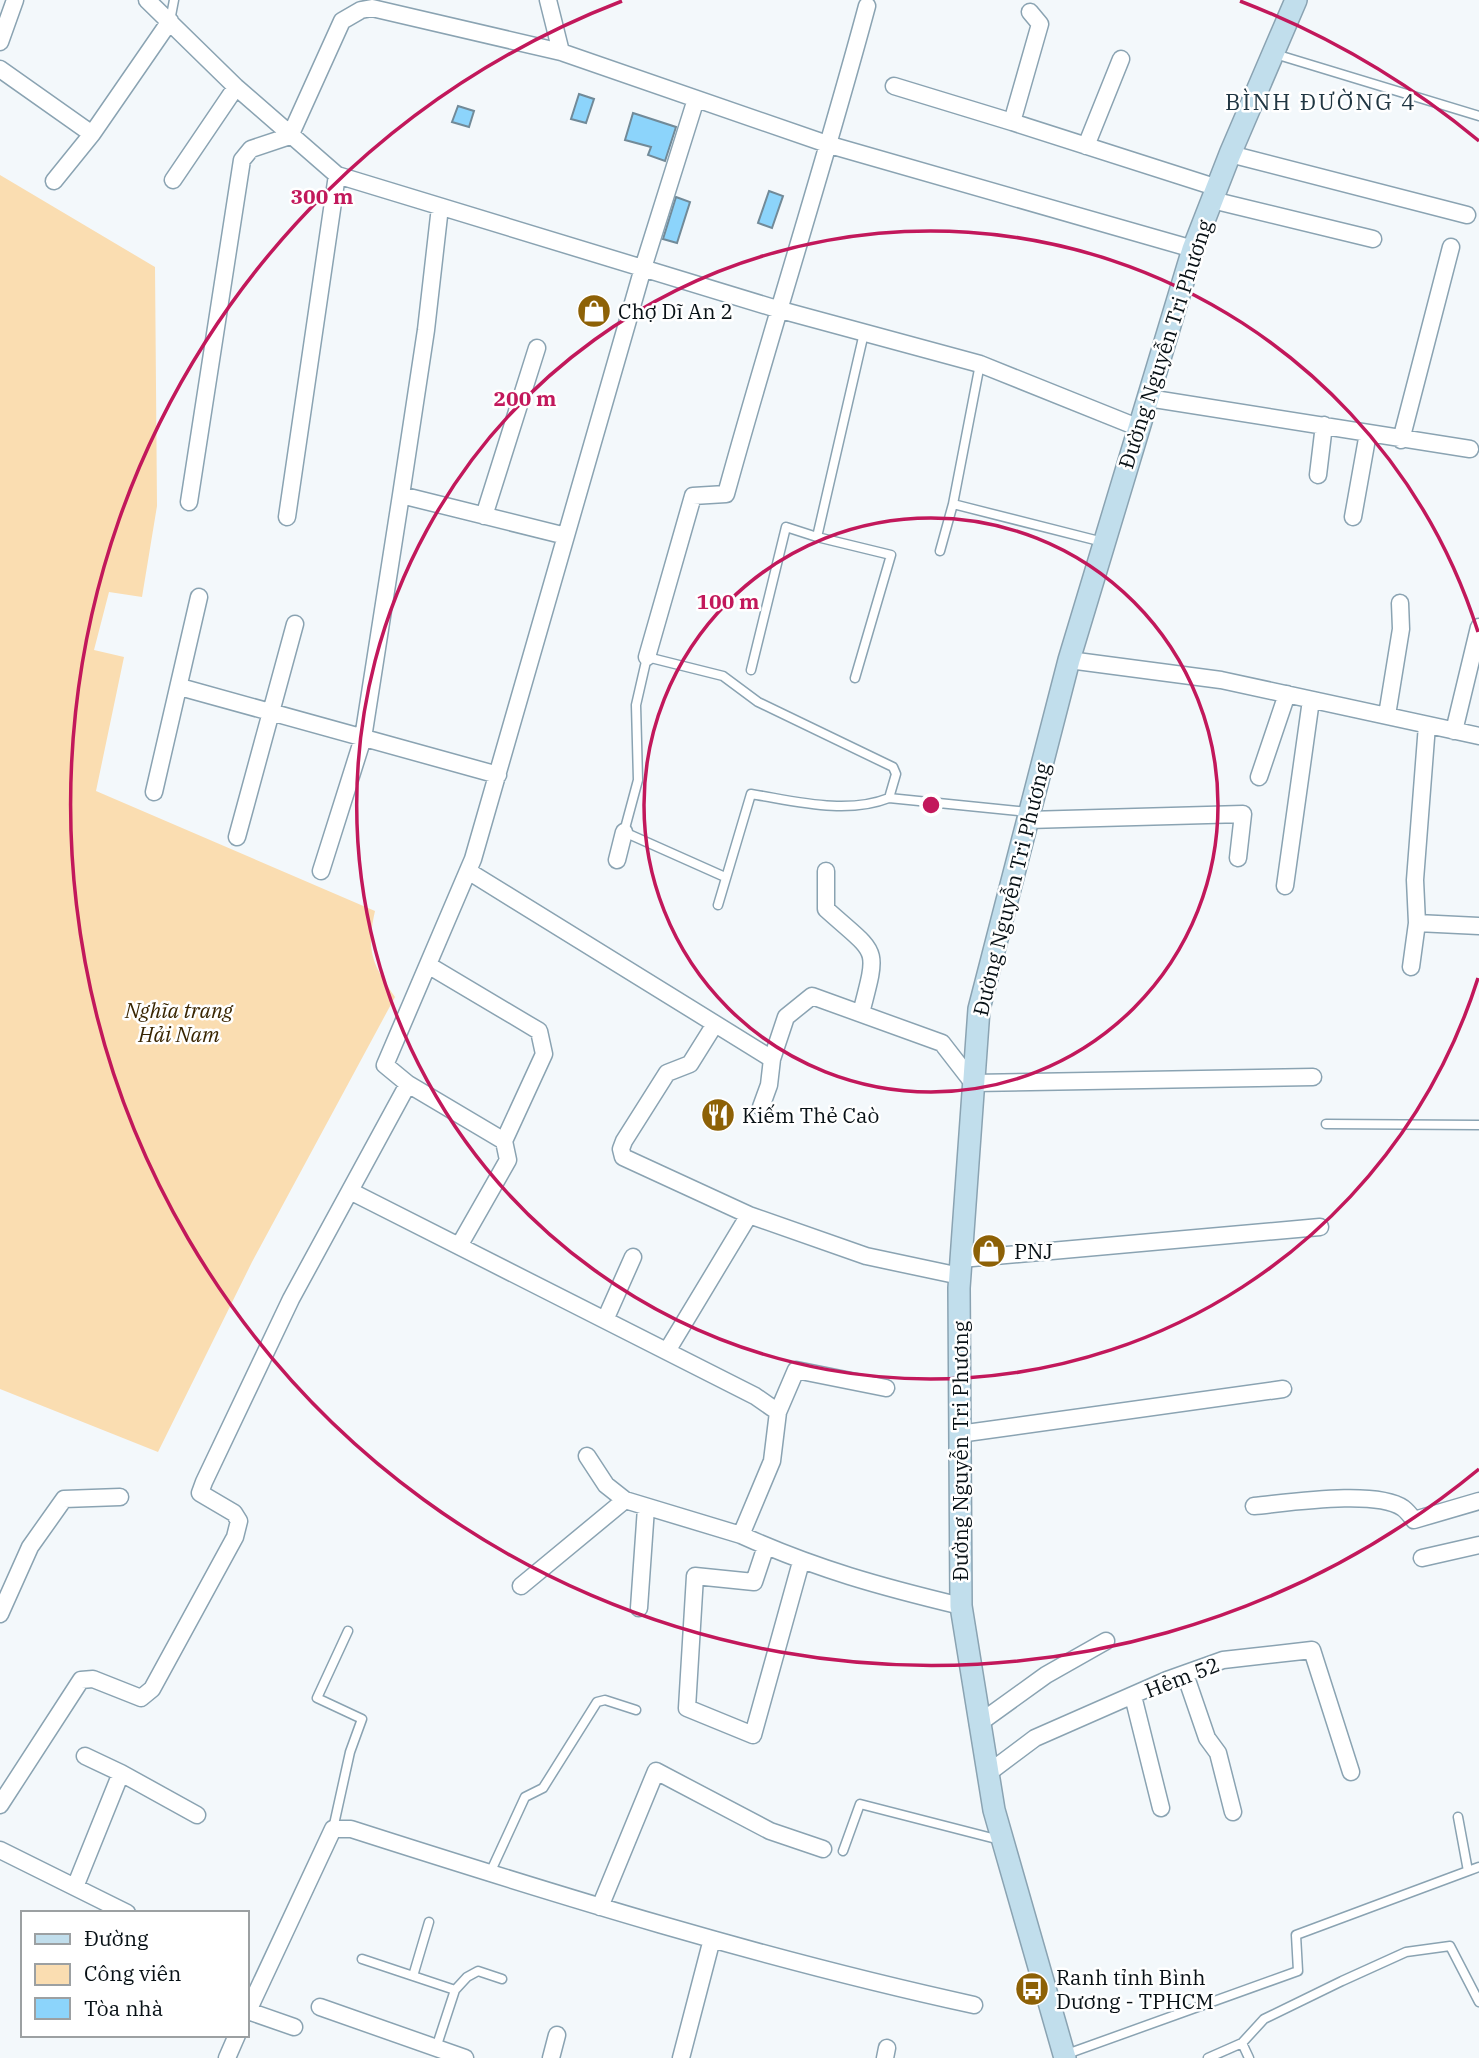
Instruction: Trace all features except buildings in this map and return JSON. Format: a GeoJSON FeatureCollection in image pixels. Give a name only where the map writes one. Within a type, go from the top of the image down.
{"type":"FeatureCollection","features":[{"type":"Feature","properties":{"kind":"main road","name":"Đường Nguyễn Tri Phương"},"geometry":{"type":"LineString","coordinates":[[1065,2056],[1002,1840],[978,1724],[961,1606],[960,1267],[979,1009],[1069,660],[1137,427],[1193,249],[1230,154],[1296,0]]}},
{"type":"Feature","properties":{"kind":"street"},"geometry":{"type":"LineString","coordinates":[[0,42],[15,0]]}},
{"type":"Feature","properties":{"kind":"street"},"geometry":{"type":"LineString","coordinates":[[147,0],[236,87],[338,175],[777,309],[980,364],[1137,427]]}},
{"type":"Feature","properties":{"kind":"street"},"geometry":{"type":"LineString","coordinates":[[548,0],[561,52]]}},
{"type":"Feature","properties":{"kind":"street"},"geometry":{"type":"LineString","coordinates":[[646,657],[693,496],[726,494],[777,309],[830,145],[869,3],[852,0]]}},
{"type":"Feature","properties":{"kind":"street"},"geometry":{"type":"LineString","coordinates":[[189,502],[242,160],[251,149],[290,136],[324,65],[339,26],[360,10],[384,10],[561,52],[830,145],[1193,249]]}},
{"type":"Feature","properties":{"kind":"street"},"geometry":{"type":"LineString","coordinates":[[1012,122],[1040,24],[1030,12]]}},
{"type":"Feature","properties":{"kind":"street"},"geometry":{"type":"LineString","coordinates":[[54,181],[92,134],[170,21]]}},
{"type":"Feature","properties":{"kind":"street"},"geometry":{"type":"LineString","coordinates":[[1086,146],[1121,59]]}},
{"type":"Feature","properties":{"kind":"street"},"geometry":{"type":"LineString","coordinates":[[0,69],[92,134]]}},
{"type":"Feature","properties":{"kind":"street"},"geometry":{"type":"LineString","coordinates":[[894,86],[1086,146],[1215,194],[1373,240]]}},
{"type":"Feature","properties":{"kind":"street"},"geometry":{"type":"LineString","coordinates":[[173,180],[236,87]]}},
{"type":"Feature","properties":{"kind":"street"},"geometry":{"type":"LineString","coordinates":[[504,1142],[408,1084],[385,1065],[468,871],[643,268],[696,99]]}},
{"type":"Feature","properties":{"kind":"street"},"geometry":{"type":"LineString","coordinates":[[1230,154],[1467,215]]}},
{"type":"Feature","properties":{"kind":"street"},"geometry":{"type":"LineString","coordinates":[[287,517],[338,175]]}},
{"type":"Feature","properties":{"kind":"street"},"geometry":{"type":"LineString","coordinates":[[321,871],[362,738],[401,495],[440,207]]}},
{"type":"Feature","properties":{"kind":"street"},"geometry":{"type":"LineString","coordinates":[[1401,440],[1451,247]]}},
{"type":"Feature","properties":{"kind":"street"},"geometry":{"type":"LineString","coordinates":[[484,516],[537,348]]}},
{"type":"Feature","properties":{"kind":"street"},"geometry":{"type":"LineString","coordinates":[[1148,398],[1470,449]]}},
{"type":"Feature","properties":{"kind":"street"},"geometry":{"type":"LineString","coordinates":[[1318,475],[1324,425]]}},
{"type":"Feature","properties":{"kind":"street"},"geometry":{"type":"LineString","coordinates":[[1353,517],[1368,433]]}},
{"type":"Feature","properties":{"kind":"street"},"geometry":{"type":"LineString","coordinates":[[401,495],[566,536]]}},
{"type":"Feature","properties":{"kind":"street"},"geometry":{"type":"LineString","coordinates":[[154,792],[199,597]]}},
{"type":"Feature","properties":{"kind":"street"},"geometry":{"type":"LineString","coordinates":[[1387,715],[1401,629],[1400,603]]}},
{"type":"Feature","properties":{"kind":"street"},"geometry":{"type":"LineString","coordinates":[[237,837],[295,624]]}},
{"type":"Feature","properties":{"kind":"street"},"geometry":{"type":"LineString","coordinates":[[1454,731],[1479,627]]}},
{"type":"Feature","properties":{"kind":"street"},"geometry":{"type":"LineString","coordinates":[[1069,660],[1221,680],[1479,736]]}},
{"type":"Feature","properties":{"kind":"street"},"geometry":{"type":"LineString","coordinates":[[180,687],[498,775]]}},
{"type":"Feature","properties":{"kind":"street"},"geometry":{"type":"LineString","coordinates":[[1259,777],[1287,694]]}},
{"type":"Feature","properties":{"kind":"street"},"geometry":{"type":"LineString","coordinates":[[1285,886],[1311,700]]}},
{"type":"Feature","properties":{"kind":"street"},"geometry":{"type":"LineString","coordinates":[[1411,967],[1417,923],[1415,880],[1427,725]]}},
{"type":"Feature","properties":{"kind":"street"},"geometry":{"type":"LineString","coordinates":[[1029,816],[1243,814],[1238,858]]}},
{"type":"Feature","properties":{"kind":"street"},"geometry":{"type":"LineString","coordinates":[[617,860],[624,832]]}},
{"type":"Feature","properties":{"kind":"street"},"geometry":{"type":"LineString","coordinates":[[468,871],[772,1059]]}},
{"type":"Feature","properties":{"kind":"street"},"geometry":{"type":"LineString","coordinates":[[826,871],[826,909],[870,950],[874,962],[861,1013]]}},
{"type":"Feature","properties":{"kind":"street"},"geometry":{"type":"LineString","coordinates":[[1417,923],[1479,926]]}},
{"type":"Feature","properties":{"kind":"street"},"geometry":{"type":"LineString","coordinates":[[428,965],[539,1031],[544,1054],[504,1142],[508,1160],[459,1246]]}},
{"type":"Feature","properties":{"kind":"street"},"geometry":{"type":"LineString","coordinates":[[761,1107],[769,1085],[772,1059],[786,1017],[812,996],[942,1043],[973,1083],[1313,1077]]}},
{"type":"Feature","properties":{"kind":"street"},"geometry":{"type":"LineString","coordinates":[[715,1024],[690,1064],[667,1073],[621,1150],[629,1163],[750,1215],[866,1255],[914,1268],[960,1267],[1320,1227]]}},
{"type":"Feature","properties":{"kind":"street"},"geometry":{"type":"LineString","coordinates":[[0,1805],[81,1680],[93,1679],[141,1698],[152,1689],[236,1537],[239,1521],[234,1513],[200,1493],[204,1482],[291,1299],[408,1084]]}},
{"type":"Feature","properties":{"kind":"street"},"geometry":{"type":"LineString","coordinates":[[349,1191],[755,1396],[778,1412]]}},
{"type":"Feature","properties":{"kind":"street"},"geometry":{"type":"LineString","coordinates":[[667,1351],[750,1215]]}},
{"type":"Feature","properties":{"kind":"street"},"geometry":{"type":"LineString","coordinates":[[605,1320],[633,1257]]}},
{"type":"Feature","properties":{"kind":"street"},"geometry":{"type":"LineString","coordinates":[[741,1535],[772,1461],[778,1412],[796,1370],[886,1388]]}},
{"type":"Feature","properties":{"kind":"street"},"geometry":{"type":"LineString","coordinates":[[959,1434],[1283,1389]]}},
{"type":"Feature","properties":{"kind":"street"},"geometry":{"type":"LineString","coordinates":[[587,1456],[606,1485],[625,1500],[741,1535],[801,1562],[847,1578],[961,1606]]}},
{"type":"Feature","properties":{"kind":"street"},"geometry":{"type":"LineString","coordinates":[[0,1614],[30,1546],[64,1499],[120,1497]]}},
{"type":"Feature","properties":{"kind":"street"},"geometry":{"type":"LineString","coordinates":[[1254,1506],[1334,1498],[1377,1501],[1402,1507],[1414,1520],[1479,1501]]}},
{"type":"Feature","properties":{"kind":"street"},"geometry":{"type":"LineString","coordinates":[[521,1586],[625,1500]]}},
{"type":"Feature","properties":{"kind":"street"},"geometry":{"type":"LineString","coordinates":[[639,1608],[646,1508]]}},
{"type":"Feature","properties":{"kind":"street"},"geometry":{"type":"LineString","coordinates":[[1422,1558],[1479,1545]]}},
{"type":"Feature","properties":{"kind":"street"},"geometry":{"type":"LineString","coordinates":[[766,1546],[754,1582],[688,1575],[688,1708],[753,1735],[801,1562]]}},
{"type":"Feature","properties":{"kind":"street"},"geometry":{"type":"LineString","coordinates":[[978,1724],[1046,1675],[1106,1641]]}},
{"type":"Feature","properties":{"kind":"street","name":"Hẻm 52"},"geometry":{"type":"LineString","coordinates":[[987,1774],[1035,1738],[1185,1674],[1223,1660],[1312,1650],[1350,1772]]}},
{"type":"Feature","properties":{"kind":"street"},"geometry":{"type":"LineString","coordinates":[[1185,1674],[1207,1738],[1218,1753],[1233,1812]]}},
{"type":"Feature","properties":{"kind":"street"},"geometry":{"type":"LineString","coordinates":[[1133,1696],[1161,1808]]}},
{"type":"Feature","properties":{"kind":"street"},"geometry":{"type":"LineString","coordinates":[[85,1756],[197,1815]]}},
{"type":"Feature","properties":{"kind":"street"},"geometry":{"type":"LineString","coordinates":[[600,1907],[656,1771],[770,1832],[823,1849]]}},
{"type":"Feature","properties":{"kind":"street"},"geometry":{"type":"LineString","coordinates":[[75,1886],[121,1773]]}},
{"type":"Feature","properties":{"kind":"street"},"geometry":{"type":"LineString","coordinates":[[248,2007],[254,1978],[333,1829],[351,1829],[712,1939],[883,1985],[974,2005]]}},
{"type":"Feature","properties":{"kind":"street"},"geometry":{"type":"LineString","coordinates":[[0,1850],[123,1911]]}},
{"type":"Feature","properties":{"kind":"street"},"geometry":{"type":"LineString","coordinates":[[681,2058],[712,1939]]}},
{"type":"Feature","properties":{"kind":"street"},"geometry":{"type":"LineString","coordinates":[[320,2007],[465,2058]]}},
{"type":"Feature","properties":{"kind":"street"},"geometry":{"type":"LineString","coordinates":[[248,2012],[294,2027]]}},
{"type":"Feature","properties":{"kind":"street"},"geometry":{"type":"LineString","coordinates":[[551,2058],[557,2035]]}},
{"type":"Feature","properties":{"kind":"street"},"geometry":{"type":"LineString","coordinates":[[227,2058],[236,2037]]}},
{"type":"Feature","properties":{"kind":"lane"},"geometry":{"type":"LineString","coordinates":[[170,21],[174,0]]}},
{"type":"Feature","properties":{"kind":"lane"},"geometry":{"type":"LineString","coordinates":[[1275,54],[1479,116]]}},
{"type":"Feature","properties":{"kind":"lane"},"geometry":{"type":"LineString","coordinates":[[817,537],[864,333]]}},
{"type":"Feature","properties":{"kind":"lane"},"geometry":{"type":"LineString","coordinates":[[940,551],[953,503],[980,364]]}},
{"type":"Feature","properties":{"kind":"lane"},"geometry":{"type":"LineString","coordinates":[[953,503],[1103,542]]}},
{"type":"Feature","properties":{"kind":"lane"},"geometry":{"type":"LineString","coordinates":[[751,670],[786,527],[891,555],[855,678]]}},
{"type":"Feature","properties":{"kind":"lane"},"geometry":{"type":"LineString","coordinates":[[725,877],[624,832],[638,779],[636,705],[646,657],[723,676],[758,702],[893,767],[896,774],[889,798]]}},
{"type":"Feature","properties":{"kind":"lane"},"geometry":{"type":"LineString","coordinates":[[718,905],[751,794],[830,806],[873,803],[889,798],[1029,816]]}},
{"type":"Feature","properties":{"kind":"lane"},"geometry":{"type":"LineString","coordinates":[[1326,1124],[1479,1125]]}},
{"type":"Feature","properties":{"kind":"lane"},"geometry":{"type":"LineString","coordinates":[[333,1829],[350,1752],[362,1719],[317,1698],[348,1631]]}},
{"type":"Feature","properties":{"kind":"lane"},"geometry":{"type":"LineString","coordinates":[[490,1873],[525,1797],[543,1788],[597,1702],[606,1700],[636,1710]]}},
{"type":"Feature","properties":{"kind":"lane"},"geometry":{"type":"LineString","coordinates":[[843,1852],[860,1804],[1002,1840]]}},
{"type":"Feature","properties":{"kind":"lane"},"geometry":{"type":"LineString","coordinates":[[1458,1817],[1468,1871]]}},
{"type":"Feature","properties":{"kind":"lane"},"geometry":{"type":"LineString","coordinates":[[1065,2056],[1298,1971],[1296,1935],[1479,1867]]}},
{"type":"Feature","properties":{"kind":"lane"},"geometry":{"type":"LineString","coordinates":[[413,1976],[429,1923]]}},
{"type":"Feature","properties":{"kind":"lane"},"geometry":{"type":"LineString","coordinates":[[1208,2058],[1242,2043],[1264,2019],[1405,1952],[1450,1946],[1479,2002]]}},
{"type":"Feature","properties":{"kind":"lane"},"geometry":{"type":"LineString","coordinates":[[362,1959],[455,1990]]}},
{"type":"Feature","properties":{"kind":"lane"},"geometry":{"type":"LineString","coordinates":[[436,2048],[455,1990],[467,1977],[478,1971],[502,1979]]}},
{"type":"Feature","properties":{"kind":"lane"},"geometry":{"type":"LineString","coordinates":[[1242,2043],[1249,2058]]}},
{"type":"Feature","properties":{"kind":"green space","name":"Nghĩa trang Hải Nam"},"geometry":{"type":"Polygon","coordinates":[[[0,175],[155,267],[157,506],[142,597],[109,592],[94,650],[124,657],[96,791],[375,911],[371,937],[373,957],[395,997],[252,1262],[158,1452],[0,1389],[0,175]]]}},
{"type":"Feature","properties":{"kind":"place","name":"Chợ Dĩ An 2"},"geometry":{"type":"Point","coordinates":[594,311]}},
{"type":"Feature","properties":{"kind":"place","name":"Kiếm Thẻ Caò"},"geometry":{"type":"Point","coordinates":[718,1115]}},
{"type":"Feature","properties":{"kind":"place","name":"PNJ"},"geometry":{"type":"Point","coordinates":[989,1251]}},
{"type":"Feature","properties":{"kind":"place","name":"Ranh tỉnh Bình Dương - TPHCM"},"geometry":{"type":"Point","coordinates":[1032,1989]}},
{"type":"Feature","properties":{"kind":"district","name":"BÌNH ĐƯỜNG 4"},"geometry":{"type":"Point","coordinates":[1321,101]}}]}
